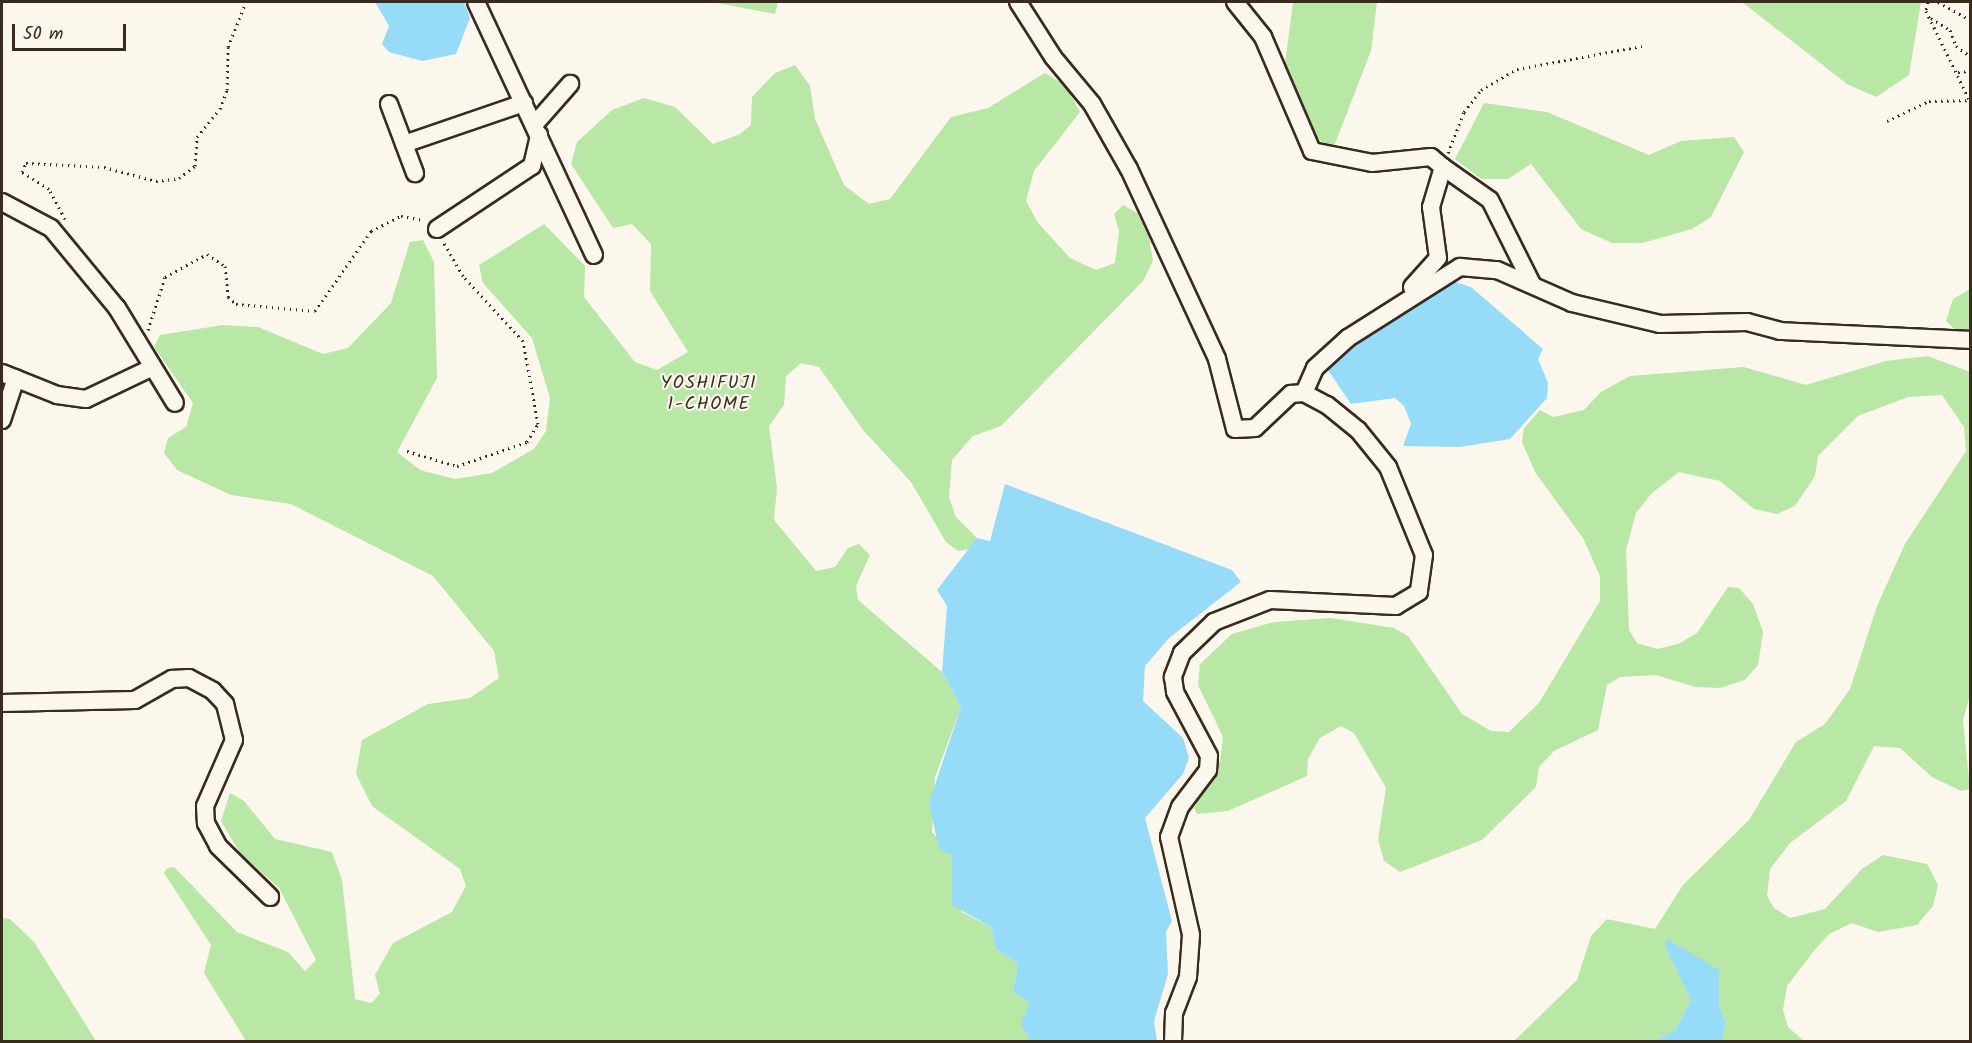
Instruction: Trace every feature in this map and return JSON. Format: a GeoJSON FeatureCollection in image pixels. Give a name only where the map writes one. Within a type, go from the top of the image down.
{"type":"FeatureCollection","features":[{"type":"Feature","properties":{"kind":"street"},"geometry":{"type":"LineString","coordinates":[[476,2],[594,255]]}},
{"type":"Feature","properties":{"kind":"street"},"geometry":{"type":"LineString","coordinates":[[1018,2],[1053,57],[1092,104],[1124,160],[1217,359],[1235,429],[1256,428],[1279,400],[1304,393]]}},
{"type":"Feature","properties":{"kind":"street"},"geometry":{"type":"LineString","coordinates":[[1234,2],[1263,37],[1312,152],[1372,164],[1431,156],[1490,200],[1532,284]]}},
{"type":"Feature","properties":{"kind":"street"},"geometry":{"type":"LineString","coordinates":[[437,230],[532,166],[536,130],[570,84]]}},
{"type":"Feature","properties":{"kind":"street"},"geometry":{"type":"LineString","coordinates":[[404,144],[524,103]]}},
{"type":"Feature","properties":{"kind":"street"},"geometry":{"type":"LineString","coordinates":[[389,104],[415,173]]}},
{"type":"Feature","properties":{"kind":"street"},"geometry":{"type":"LineString","coordinates":[[1402,302],[1438,258],[1431,207],[1443,167]]}},
{"type":"Feature","properties":{"kind":"street"},"geometry":{"type":"LineString","coordinates":[[2,202],[41,220],[56,233],[138,342],[175,403]]}},
{"type":"Feature","properties":{"kind":"street"},"geometry":{"type":"LineString","coordinates":[[1304,393],[1315,368],[1402,302],[1460,267],[1497,270],[1572,303],[1660,324],[1747,322],[1780,331],[1971,340]]}},
{"type":"Feature","properties":{"kind":"street"},"geometry":{"type":"LineString","coordinates":[[2,420],[9,375],[86,399],[153,367]]}},
{"type":"Feature","properties":{"kind":"street"},"geometry":{"type":"LineString","coordinates":[[1173,1041],[1174,1012],[1188,977],[1191,935],[1169,837],[1180,807],[1208,770],[1209,756],[1175,692],[1173,677],[1182,653],[1214,622],[1253,604],[1284,599],[1389,607],[1409,600],[1424,580],[1424,555],[1388,467],[1358,430],[1304,393]]}},
{"type":"Feature","properties":{"kind":"street"},"geometry":{"type":"LineString","coordinates":[[2,703],[135,700],[172,679],[189,678],[213,691],[225,704],[234,740],[206,806],[206,822],[218,846],[270,897]]}},
{"type":"Feature","properties":{"kind":"path"},"geometry":{"type":"LineString","coordinates":[[56,233],[65,221],[61,206],[22,166],[31,162],[104,167],[156,181],[188,174],[195,166],[202,127],[220,109],[227,90],[228,47],[246,2]]}},
{"type":"Feature","properties":{"kind":"path"},"geometry":{"type":"LineString","coordinates":[[1887,121],[1929,101],[1970,100],[1929,17],[1928,2]]}},
{"type":"Feature","properties":{"kind":"path"},"geometry":{"type":"LineString","coordinates":[[1938,2],[1971,20]]}},
{"type":"Feature","properties":{"kind":"path"},"geometry":{"type":"LineString","coordinates":[[1929,17],[1950,30],[1956,46],[1971,56]]}},
{"type":"Feature","properties":{"kind":"path"},"geometry":{"type":"LineString","coordinates":[[1443,167],[1464,112],[1488,86],[1517,69],[1642,46]]}},
{"type":"Feature","properties":{"kind":"path"},"geometry":{"type":"LineString","coordinates":[[1958,72],[1971,71]]}},
{"type":"Feature","properties":{"kind":"path"},"geometry":{"type":"LineString","coordinates":[[138,342],[156,315],[165,277],[207,254],[225,266],[228,297],[236,304],[315,311],[350,268],[360,240],[385,220],[415,217],[437,230],[458,269],[523,341],[539,414],[527,442],[468,463],[450,465],[407,451]]}},
{"type":"Feature","properties":{"kind":"green space"},"geometry":{"type":"Polygon","coordinates":[[[712,2],[778,2],[775,14],[712,2]]]}},
{"type":"Feature","properties":{"kind":"green space"},"geometry":{"type":"Polygon","coordinates":[[[1293,2],[1377,2],[1371,51],[1334,146],[1327,147],[1313,133],[1285,64],[1293,2]]]}},
{"type":"Feature","properties":{"kind":"green space"},"geometry":{"type":"Polygon","coordinates":[[[1742,2],[1921,2],[1909,75],[1876,97],[1847,84],[1742,2]]]}},
{"type":"Feature","properties":{"kind":"green space"},"geometry":{"type":"Polygon","coordinates":[[[795,65],[810,86],[815,119],[844,185],[869,204],[890,199],[951,117],[988,108],[1045,73],[1066,86],[1080,112],[1034,171],[1026,201],[1038,223],[1070,258],[1096,270],[1115,263],[1119,232],[1114,214],[1123,205],[1137,213],[1149,238],[1153,261],[1143,281],[1001,426],[973,436],[952,460],[949,498],[956,517],[977,538],[973,549],[958,551],[946,542],[911,482],[863,430],[819,367],[801,363],[786,376],[784,405],[769,426],[777,488],[774,520],[816,571],[835,567],[848,548],[859,544],[870,555],[856,586],[858,600],[942,672],[961,707],[935,777],[932,832],[952,855],[962,912],[991,927],[996,949],[1018,964],[1013,991],[1029,1003],[1030,1041],[246,1041],[204,973],[211,945],[164,873],[167,868],[174,867],[237,932],[288,952],[305,971],[316,960],[279,888],[240,853],[221,821],[230,793],[244,801],[275,839],[332,852],[342,880],[355,999],[371,1003],[380,994],[375,975],[393,943],[452,912],[466,886],[460,869],[372,806],[356,774],[362,740],[428,704],[470,698],[499,678],[494,651],[433,576],[291,504],[231,495],[177,470],[164,453],[168,438],[186,427],[193,403],[154,347],[160,335],[223,325],[258,327],[323,354],[348,348],[391,303],[410,242],[423,240],[434,262],[437,378],[397,452],[420,470],[455,479],[492,473],[534,449],[546,431],[550,398],[532,338],[483,283],[479,265],[544,224],[585,266],[584,297],[635,362],[657,370],[688,352],[650,291],[651,244],[632,224],[613,228],[571,164],[577,142],[612,110],[644,98],[675,107],[713,144],[740,134],[751,125],[752,97],[775,73],[795,65]]]}},
{"type":"Feature","properties":{"kind":"green space"},"geometry":{"type":"Polygon","coordinates":[[[1484,103],[1547,112],[1649,155],[1681,141],[1734,137],[1744,152],[1711,217],[1692,229],[1642,243],[1612,243],[1581,229],[1531,164],[1508,179],[1481,179],[1455,159],[1484,103]]]}},
{"type":"Feature","properties":{"kind":"green space"},"geometry":{"type":"Polygon","coordinates":[[[1970,289],[1970,344],[1946,321],[1953,299],[1970,289]]]}},
{"type":"Feature","properties":{"kind":"green space"},"geometry":{"type":"Polygon","coordinates":[[[1928,356],[1970,372],[1970,695],[1963,720],[1970,789],[1961,791],[1932,777],[1900,748],[1874,746],[1846,801],[1790,843],[1770,869],[1767,896],[1774,908],[1790,918],[1825,909],[1862,869],[1883,855],[1927,864],[1938,885],[1933,906],[1917,925],[1878,932],[1852,923],[1829,934],[1813,952],[1787,986],[1783,1010],[1788,1027],[1804,1041],[1721,1041],[1726,1024],[1719,1005],[1719,970],[1665,946],[1691,1000],[1675,1030],[1655,1041],[1514,1041],[1577,980],[1591,936],[1607,919],[1655,929],[1683,885],[1749,820],[1796,742],[1825,724],[1850,689],[1877,606],[1905,544],[1966,451],[1964,427],[1942,395],[1908,397],[1858,416],[1818,456],[1815,476],[1795,506],[1777,514],[1754,509],[1720,481],[1679,472],[1652,493],[1636,513],[1626,550],[1629,630],[1637,643],[1657,649],[1678,644],[1697,633],[1728,587],[1739,588],[1753,604],[1763,632],[1758,665],[1745,680],[1720,688],[1695,687],[1656,675],[1620,677],[1607,685],[1598,730],[1554,751],[1539,767],[1536,787],[1482,840],[1400,872],[1384,861],[1378,839],[1386,788],[1354,733],[1341,726],[1320,738],[1308,759],[1307,776],[1228,811],[1197,814],[1194,808],[1220,762],[1223,737],[1198,685],[1200,664],[1232,634],[1274,622],[1331,618],[1394,628],[1408,636],[1462,714],[1491,731],[1509,732],[1539,703],[1600,601],[1600,576],[1583,538],[1535,472],[1522,442],[1524,428],[1540,410],[1553,417],[1584,410],[1601,392],[1630,376],[1744,367],[1806,385],[1886,361],[1928,356]]]}},
{"type":"Feature","properties":{"kind":"green space"},"geometry":{"type":"Polygon","coordinates":[[[2,918],[10,919],[34,942],[96,1041],[2,1041],[2,918]]]}},
{"type":"Feature","properties":{"kind":"water"},"geometry":{"type":"Polygon","coordinates":[[[375,2],[464,2],[470,18],[456,54],[422,61],[389,52],[382,44],[389,26],[375,2]]]}},
{"type":"Feature","properties":{"kind":"water"},"geometry":{"type":"Polygon","coordinates":[[[1455,282],[1471,287],[1543,349],[1538,359],[1548,383],[1547,398],[1510,439],[1460,447],[1403,446],[1411,424],[1404,406],[1395,398],[1351,404],[1328,370],[1375,329],[1455,282]]]}},
{"type":"Feature","properties":{"kind":"water"},"geometry":{"type":"Polygon","coordinates":[[[1005,484],[1232,570],[1241,582],[1169,638],[1145,666],[1143,701],[1183,738],[1189,758],[1183,774],[1145,818],[1172,921],[1166,932],[1168,974],[1154,1021],[1157,1041],[1030,1041],[1021,1024],[1029,1003],[1013,991],[1018,964],[996,949],[991,927],[952,905],[952,855],[939,849],[929,803],[961,707],[942,672],[947,606],[937,590],[977,538],[990,541],[1005,484]]]}},
{"type":"Feature","properties":{"kind":"water"},"geometry":{"type":"Polygon","coordinates":[[[1667,939],[1719,970],[1719,1005],[1726,1024],[1721,1041],[1655,1041],[1675,1030],[1691,1000],[1665,946],[1667,939]]]}},
{"type":"Feature","properties":{"kind":"district","name":"YOSHIFUJI 1-CHOME"},"geometry":{"type":"Point","coordinates":[709,395]}}]}
